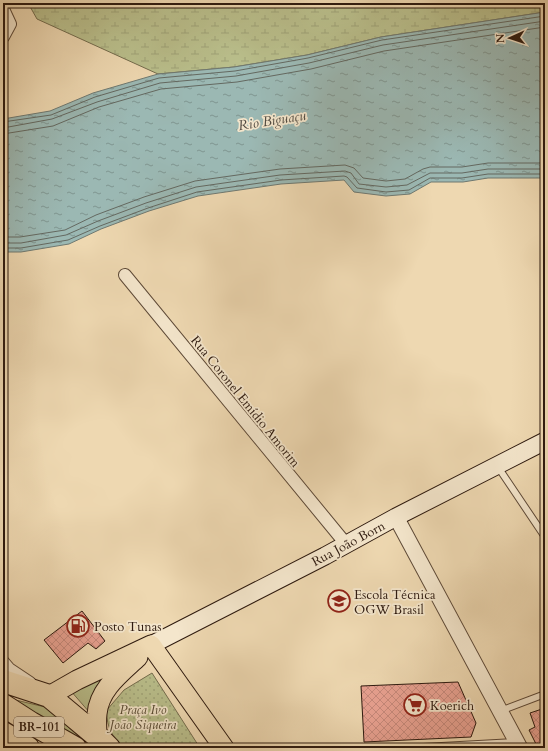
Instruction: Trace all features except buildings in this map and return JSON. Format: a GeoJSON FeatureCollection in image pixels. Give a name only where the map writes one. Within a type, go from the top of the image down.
{"type":"FeatureCollection","features":[{"type":"Feature","properties":{"kind":"highway"},"geometry":{"type":"LineString","coordinates":[[3,681],[49,696],[103,742]]}},
{"type":"Feature","properties":{"kind":"highway","name":"BR-101"},"geometry":{"type":"LineString","coordinates":[[3,705],[75,748]]}},
{"type":"Feature","properties":{"kind":"highway","name":"BR-101"},"geometry":{"type":"LineString","coordinates":[[3,732],[28,748]]}},
{"type":"Feature","properties":{"kind":"main road","name":"Rua João Born"},"geometry":{"type":"LineString","coordinates":[[49,696],[77,680],[151,645],[545,441]]}},
{"type":"Feature","properties":{"kind":"main road","name":"Rua João Born"},"geometry":{"type":"LineString","coordinates":[[103,742],[96,714],[100,700],[108,686],[151,645]]}},
{"type":"Feature","properties":{"kind":"main road"},"geometry":{"type":"LineString","coordinates":[[151,645],[224,748]]}},
{"type":"Feature","properties":{"kind":"street"},"geometry":{"type":"LineString","coordinates":[[3,9],[10,24],[3,37]]}},
{"type":"Feature","properties":{"kind":"street","name":"Rua Coronel Emídio Amorim"},"geometry":{"type":"LineString","coordinates":[[125,275],[346,544]]}},
{"type":"Feature","properties":{"kind":"street"},"geometry":{"type":"LineString","coordinates":[[396,517],[518,745]]}},
{"type":"Feature","properties":{"kind":"street"},"geometry":{"type":"LineString","coordinates":[[3,662],[9,669],[49,696]]}},
{"type":"Feature","properties":{"kind":"lane"},"geometry":{"type":"LineString","coordinates":[[498,466],[545,537]]}},
{"type":"Feature","properties":{"kind":"lane"},"geometry":{"type":"LineString","coordinates":[[500,711],[545,694]]}},
{"type":"Feature","properties":{"kind":"lane"},"geometry":{"type":"LineString","coordinates":[[405,748],[518,745]]}},
{"type":"Feature","properties":{"kind":"green space"},"geometry":{"type":"Polygon","coordinates":[[[28,3],[545,3],[545,12],[381,37],[307,55],[234,67],[158,74],[37,19],[28,3]]]}},
{"type":"Feature","properties":{"kind":"green space","name":"Praça Ivo João Siqueira"},"geometry":{"type":"Polygon","coordinates":[[[152,673],[200,748],[125,748],[113,736],[109,727],[106,711],[124,690],[152,673]]]}},
{"type":"Feature","properties":{"kind":"green space"},"geometry":{"type":"Polygon","coordinates":[[[108,674],[97,685],[89,704],[90,713],[70,690],[108,674]]]}},
{"type":"Feature","properties":{"kind":"green space"},"geometry":{"type":"Polygon","coordinates":[[[3,698],[45,707],[83,740],[3,698]]]}},
{"type":"Feature","properties":{"kind":"water","name":"Rio Biguaçu"},"geometry":{"type":"Polygon","coordinates":[[[545,12],[545,178],[488,178],[463,182],[431,182],[410,194],[386,196],[354,192],[344,180],[281,184],[198,196],[149,211],[101,229],[69,244],[21,252],[3,252],[3,119],[50,111],[93,93],[158,74],[234,67],[307,55],[381,37],[545,12]]]}},
{"type":"Feature","properties":{"kind":"place","name":"Escola Técnica OGW Brasil"},"geometry":{"type":"Point","coordinates":[339,601]}},
{"type":"Feature","properties":{"kind":"place","name":"Posto Tunas"},"geometry":{"type":"Point","coordinates":[78,626]}},
{"type":"Feature","properties":{"kind":"place","name":"Koerich"},"geometry":{"type":"Point","coordinates":[415,705]}}]}
